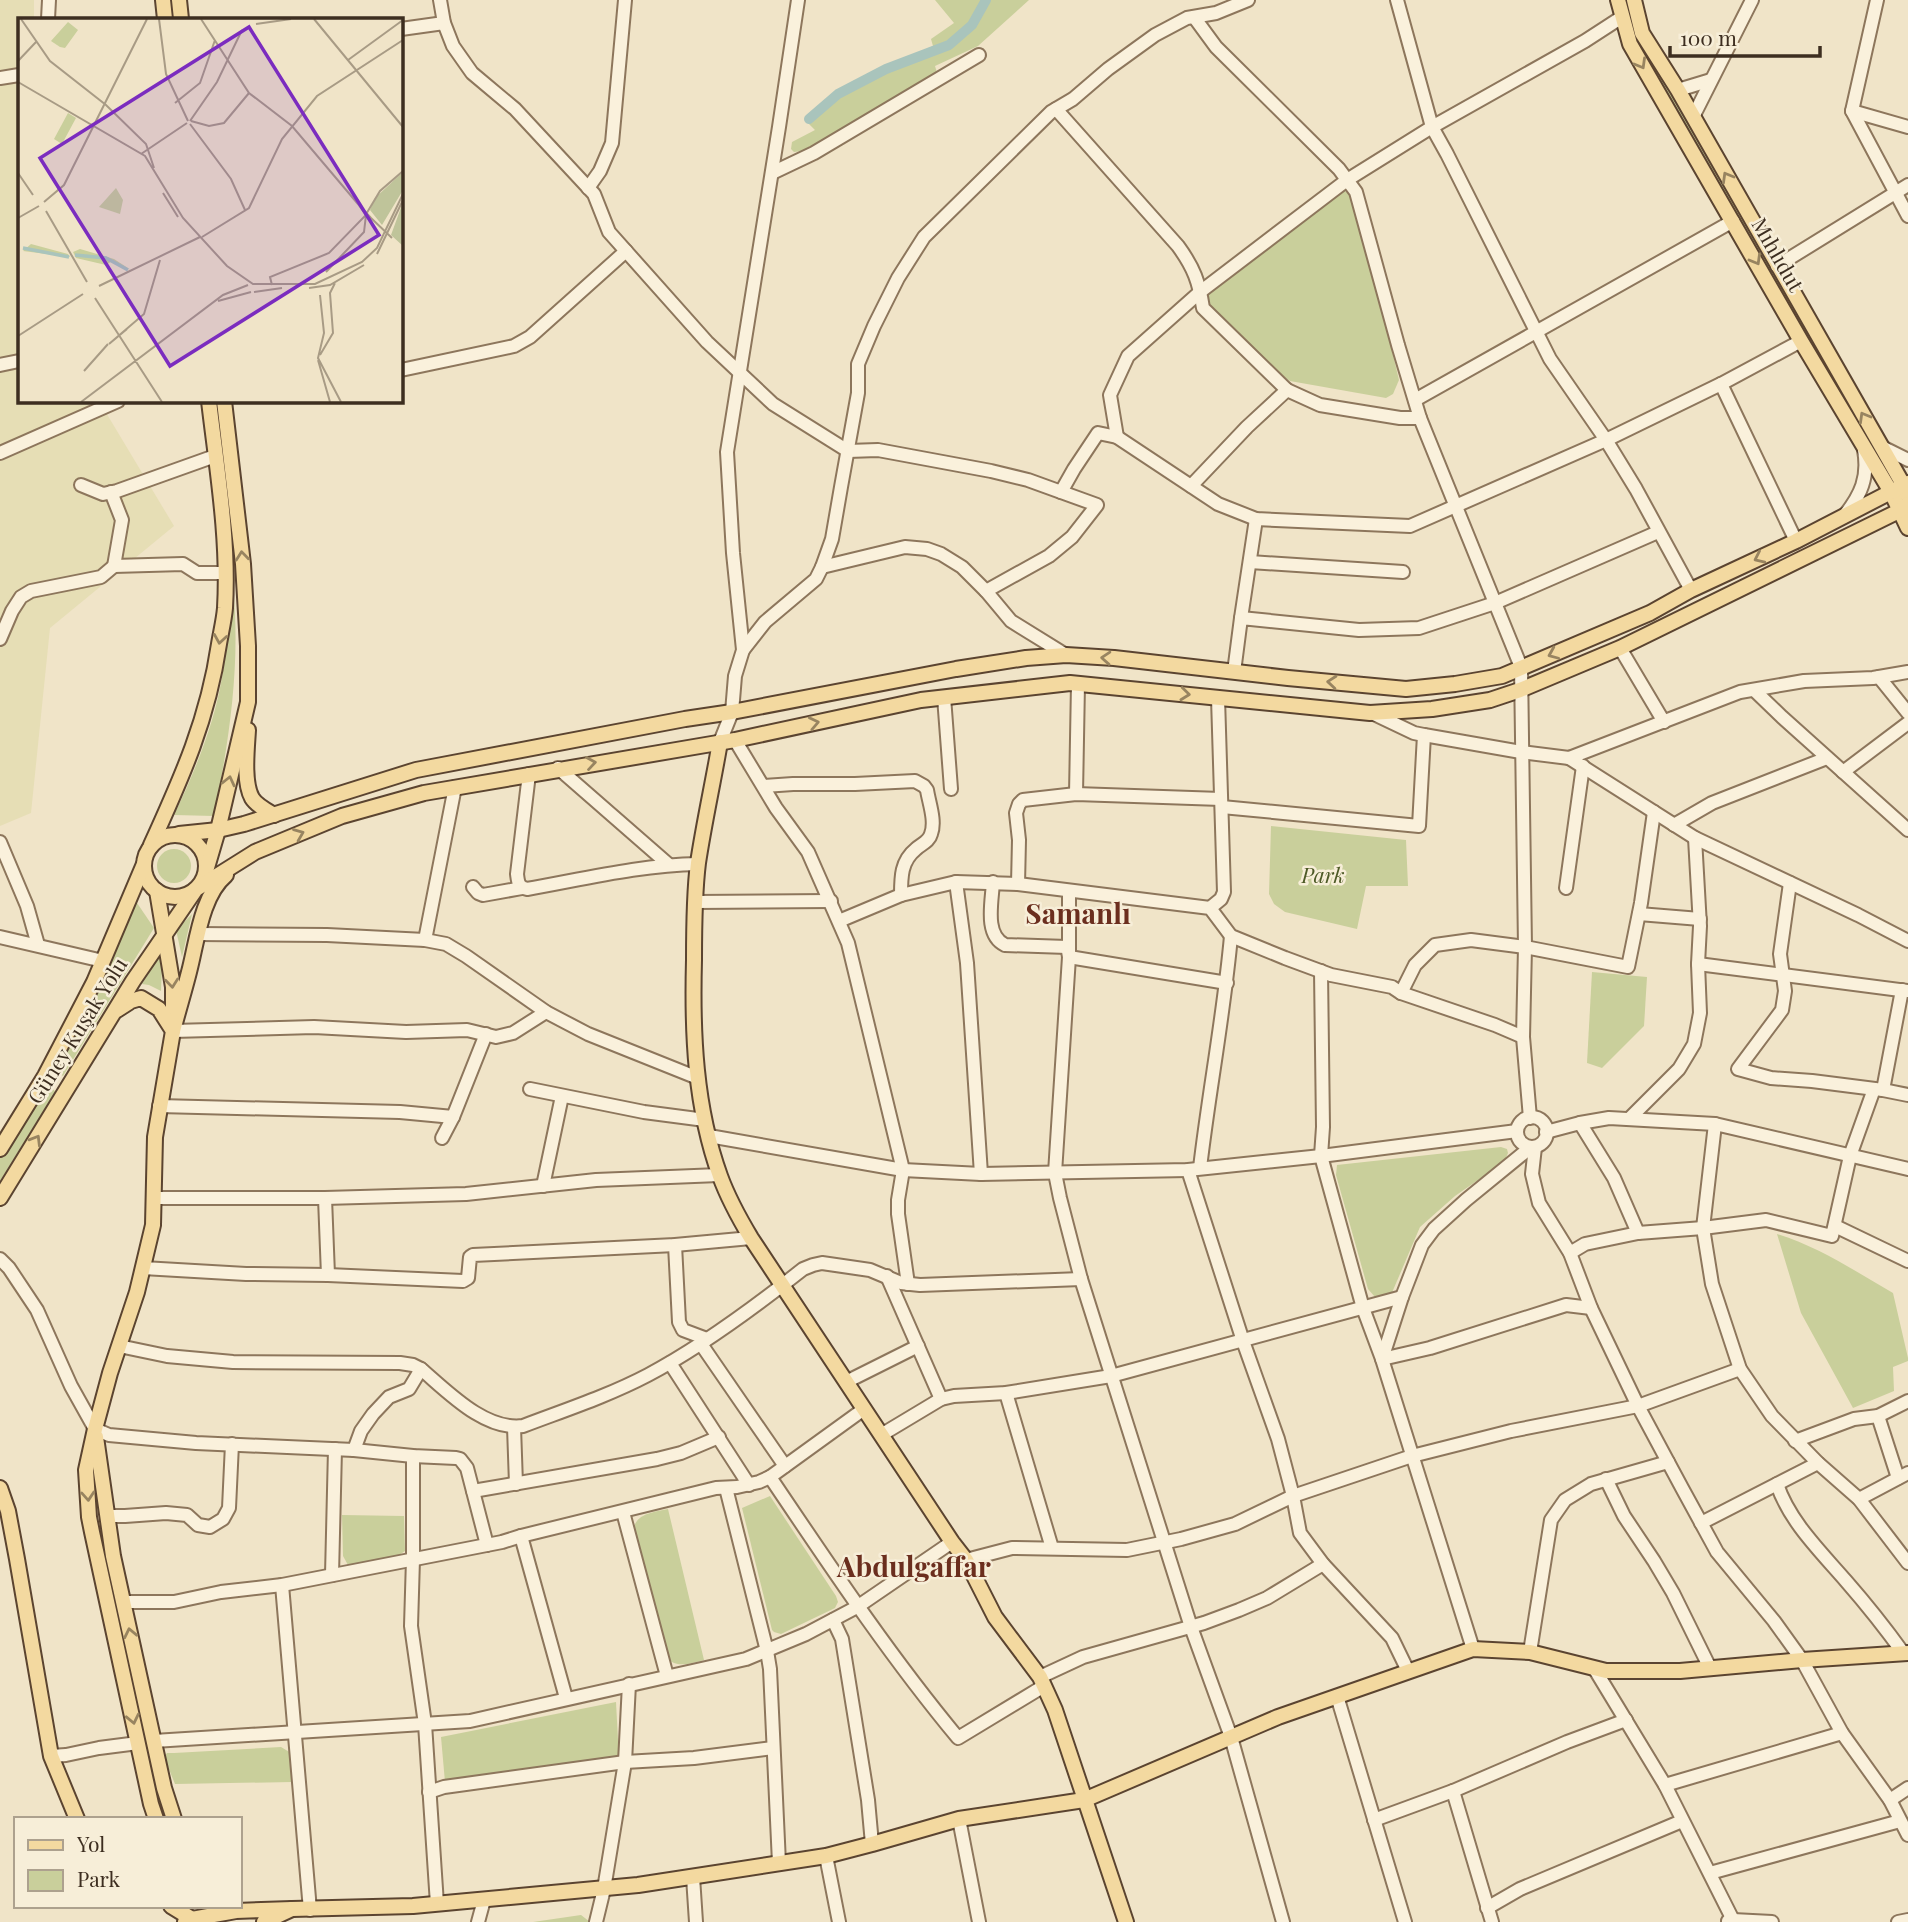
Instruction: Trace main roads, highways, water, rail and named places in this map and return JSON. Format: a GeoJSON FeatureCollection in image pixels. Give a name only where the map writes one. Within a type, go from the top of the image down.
{"type":"FeatureCollection","features":[{"type":"Feature","properties":{"kind":"main road"},"geometry":{"type":"LineString","coordinates":[[163,0],[166,18]]}},
{"type":"Feature","properties":{"kind":"main road"},"geometry":{"type":"LineString","coordinates":[[179,0],[181,18]]}},
{"type":"Feature","properties":{"kind":"main road","name":"Mıhlıdut"},"geometry":{"type":"LineString","coordinates":[[1618,0],[1630,44],[1801,341],[1862,443],[1903,490]]}},
{"type":"Feature","properties":{"kind":"main road","name":"Mıhlıdut"},"geometry":{"type":"LineString","coordinates":[[1634,0],[1642,33],[1678,90],[1882,447],[1903,490],[1903,507],[1908,528]]}},
{"type":"Feature","properties":{"kind":"main road"},"geometry":{"type":"LineString","coordinates":[[209,402],[226,559],[225,610],[204,717],[186,767],[146,854],[144,864],[145,875],[150,884],[166,896],[177,897],[187,895],[255,852],[342,816],[424,793],[727,741],[921,700],[1070,683],[1370,713],[1432,709],[1490,700],[1620,648],[1903,507]]}},
{"type":"Feature","properties":{"kind":"main road"},"geometry":{"type":"LineString","coordinates":[[224,402],[243,565],[248,646],[248,784],[252,798],[274,815]]}},
{"type":"Feature","properties":{"kind":"main road"},"geometry":{"type":"LineString","coordinates":[[151,845],[169,835],[218,830],[416,770],[1026,658],[1066,655],[1114,658],[1406,689],[1502,676],[1650,613],[1691,590],[1903,490]]}},
{"type":"Feature","properties":{"kind":"main road"},"geometry":{"type":"LineString","coordinates":[[196,889],[203,881],[218,830],[248,702]]}},
{"type":"Feature","properties":{"kind":"main road"},"geometry":{"type":"LineString","coordinates":[[727,741],[698,864],[695,902],[693,1025],[705,1120],[719,1175],[751,1238],[966,1560],[995,1617],[1042,1682],[1055,1710],[1126,1922]]}},
{"type":"Feature","properties":{"kind":"main road"},"geometry":{"type":"LineString","coordinates":[[179,834],[189,837],[203,851],[206,871]]}},
{"type":"Feature","properties":{"kind":"main road"},"geometry":{"type":"LineString","coordinates":[[155,1817],[89,1517],[86,1470],[95,1429],[137,1292],[153,1225],[155,1137],[159,1105],[173,1031],[202,916],[221,880],[255,852]]}},
{"type":"Feature","properties":{"kind":"main road","name":"Güney Kuşak Yolu"},"geometry":{"type":"LineString","coordinates":[[0,1149],[46,1076],[103,961],[144,864]]}},
{"type":"Feature","properties":{"kind":"main road","name":"Güney Kuşak Yolu"},"geometry":{"type":"LineString","coordinates":[[0,1198],[114,1013],[196,889]]}},
{"type":"Feature","properties":{"kind":"main road"},"geometry":{"type":"LineString","coordinates":[[157,891],[173,987],[173,1031]]}},
{"type":"Feature","properties":{"kind":"main road"},"geometry":{"type":"LineString","coordinates":[[114,1013],[131,1001],[142,999],[159,1009],[173,1031]]}},
{"type":"Feature","properties":{"kind":"main road"},"geometry":{"type":"LineString","coordinates":[[46,1076],[66,1090]]}},
{"type":"Feature","properties":{"kind":"main road"},"geometry":{"type":"LineString","coordinates":[[95,1429],[113,1556],[164,1788],[173,1817]]}},
{"type":"Feature","properties":{"kind":"main road"},"geometry":{"type":"LineString","coordinates":[[0,1488],[8,1511],[51,1756],[75,1817]]}},
{"type":"Feature","properties":{"kind":"main road"},"geometry":{"type":"LineString","coordinates":[[189,1917],[262,1909],[310,1910],[437,1904],[604,1889],[826,1856],[959,1819],[1084,1800],[1278,1717],[1473,1649],[1530,1651],[1606,1671],[1680,1671],[1906,1654]]}},
{"type":"Feature","properties":{"kind":"main road"},"geometry":{"type":"LineString","coordinates":[[264,1922],[292,1909]]}},
{"type":"Feature","properties":{"kind":"waterway"},"geometry":{"type":"LineString","coordinates":[[809,119],[838,94],[886,69],[949,45],[972,25],[986,0]]}},
{"type":"Feature","properties":{"kind":"district","name":"Samanlı"},"geometry":{"type":"Point","coordinates":[1078,914]}},
{"type":"Feature","properties":{"kind":"district","name":"Abdulgaffar"},"geometry":{"type":"Point","coordinates":[914,1567]}},
{"type":"Feature","properties":{"kind":"park label","name":"Park"},"geometry":{"type":"Point","coordinates":[1323,876]}}]}
